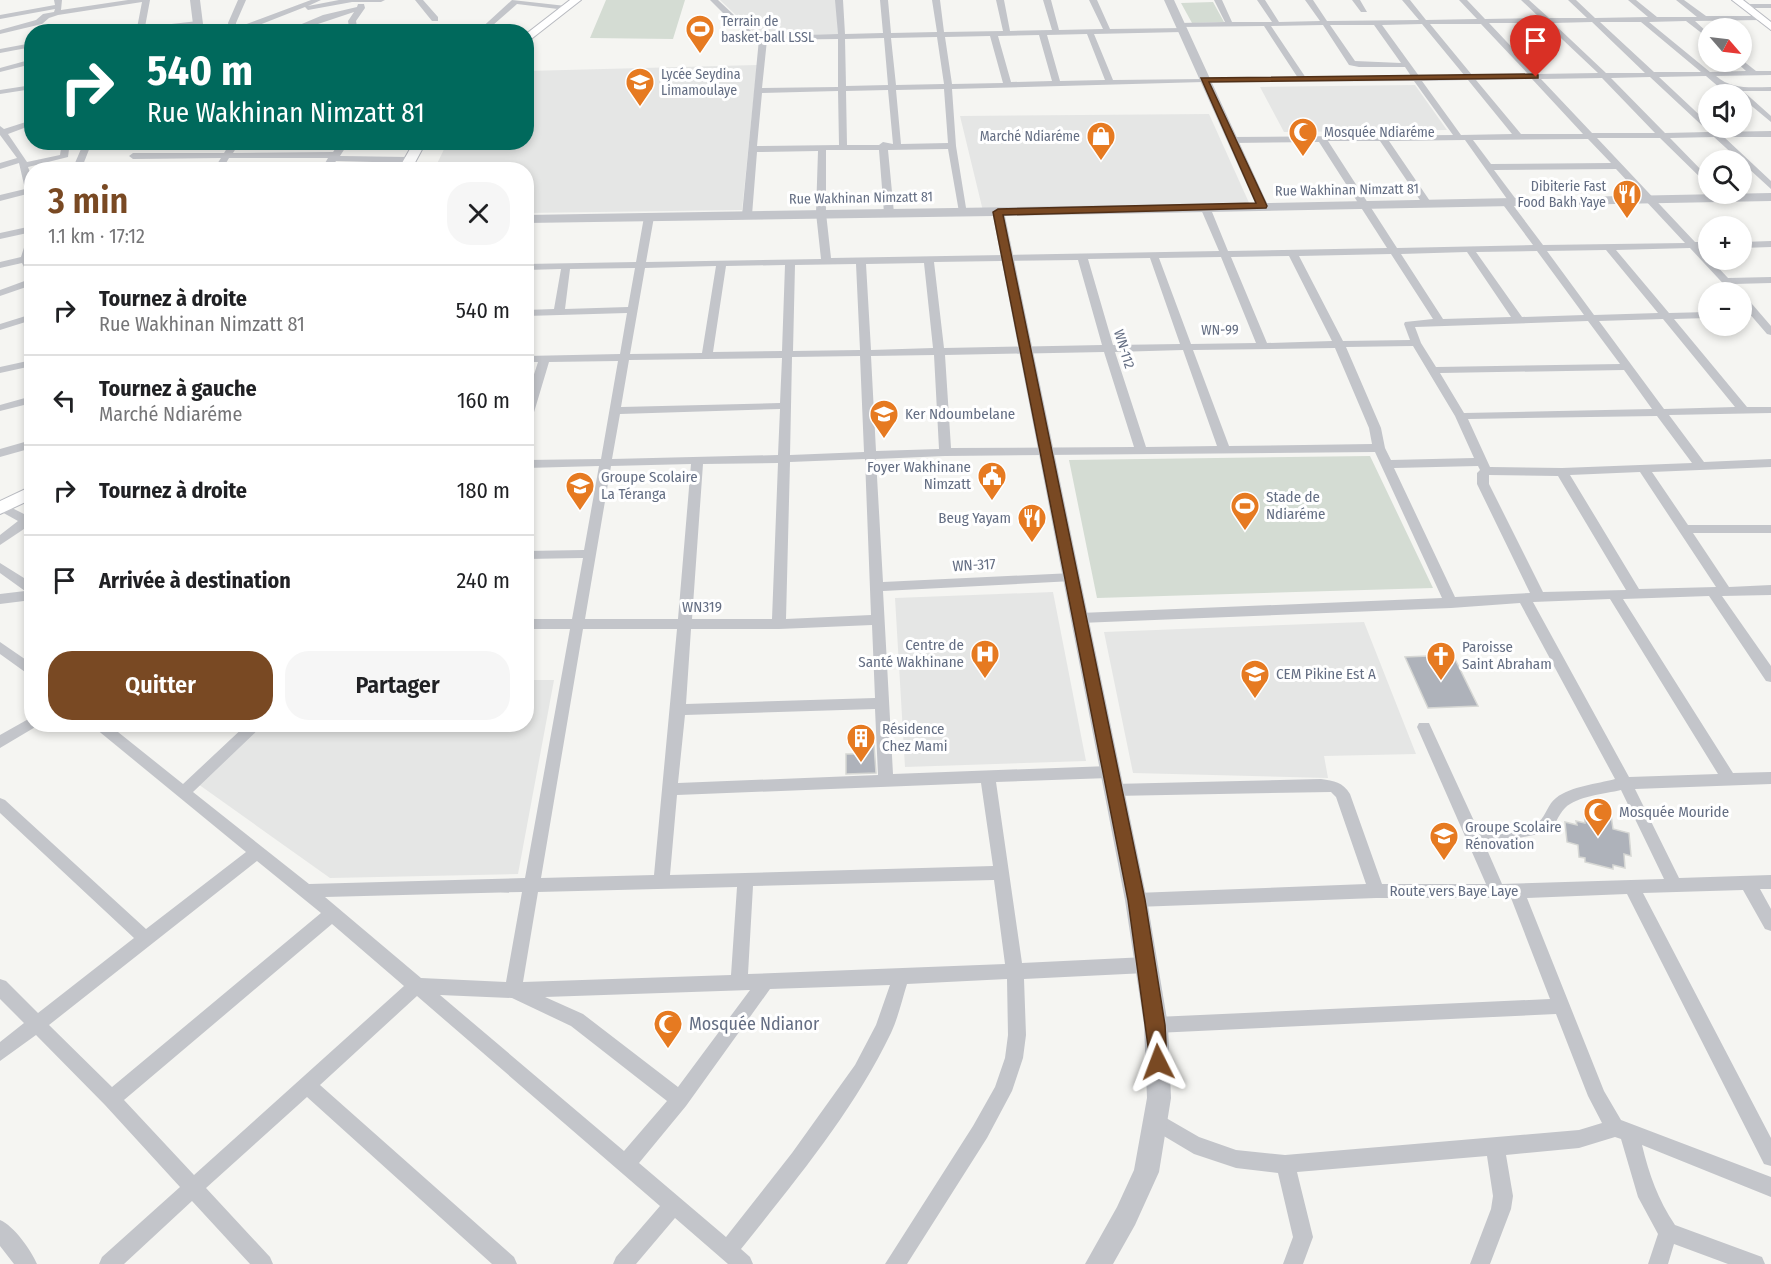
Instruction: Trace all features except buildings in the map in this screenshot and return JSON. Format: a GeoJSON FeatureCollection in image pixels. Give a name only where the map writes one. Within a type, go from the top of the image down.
{"type":"FeatureCollection","features":[{"type":"Feature","properties":{"kind":"main road"},"geometry":{"type":"LineString","coordinates":[[534,33],[576,0]]}},
{"type":"Feature","properties":{"kind":"main road"},"geometry":{"type":"LineString","coordinates":[[1741,3],[1771,27]]}},
{"type":"Feature","properties":{"kind":"main road"},"geometry":{"type":"LineString","coordinates":[[1,507],[24,495]]}},
{"type":"Feature","properties":{"kind":"street"},"geometry":{"type":"LineString","coordinates":[[82,0],[83,9]]}},
{"type":"Feature","properties":{"kind":"street"},"geometry":{"type":"LineString","coordinates":[[0,17],[58,7],[83,9],[141,0]]}},
{"type":"Feature","properties":{"kind":"street"},"geometry":{"type":"LineString","coordinates":[[141,24],[146,0]]}},
{"type":"Feature","properties":{"kind":"street"},"geometry":{"type":"LineString","coordinates":[[195,0],[199,24]]}},
{"type":"Feature","properties":{"kind":"street"},"geometry":{"type":"LineString","coordinates":[[232,24],[242,0]]}},
{"type":"Feature","properties":{"kind":"street"},"geometry":{"type":"LineString","coordinates":[[251,24],[317,0]]}},
{"type":"Feature","properties":{"kind":"street"},"geometry":{"type":"LineString","coordinates":[[295,7],[308,8],[351,0],[361,4]]}},
{"type":"Feature","properties":{"kind":"street"},"geometry":{"type":"LineString","coordinates":[[307,24],[361,4],[381,0]]}},
{"type":"Feature","properties":{"kind":"street"},"geometry":{"type":"LineString","coordinates":[[419,0],[435,19]]}},
{"type":"Feature","properties":{"kind":"street"},"geometry":{"type":"LineString","coordinates":[[714,0],[750,35],[763,38],[1090,32],[1267,24],[1698,18]]}},
{"type":"Feature","properties":{"kind":"street"},"geometry":{"type":"LineString","coordinates":[[839,0],[842,36],[843,147]]}},
{"type":"Feature","properties":{"kind":"street"},"geometry":{"type":"LineString","coordinates":[[884,0],[897,145]]}},
{"type":"Feature","properties":{"kind":"street"},"geometry":{"type":"LineString","coordinates":[[936,0],[939,35],[948,87],[952,146],[964,212]]}},
{"type":"Feature","properties":{"kind":"street"},"geometry":{"type":"LineString","coordinates":[[1000,0],[1007,33]]}},
{"type":"Feature","properties":{"kind":"street"},"geometry":{"type":"LineString","coordinates":[[1047,0],[1056,32]]}},
{"type":"Feature","properties":{"kind":"street"},"geometry":{"type":"LineString","coordinates":[[1093,0],[1107,31]]}},
{"type":"Feature","properties":{"kind":"street"},"geometry":{"type":"LineString","coordinates":[[1169,0],[1262,206]]}},
{"type":"Feature","properties":{"kind":"street"},"geometry":{"type":"LineString","coordinates":[[1218,0],[1230,25]]}},
{"type":"Feature","properties":{"kind":"street"},"geometry":{"type":"LineString","coordinates":[[1261,0],[1277,24]]}},
{"type":"Feature","properties":{"kind":"street"},"geometry":{"type":"LineString","coordinates":[[1309,0],[1354,64],[1407,65]]}},
{"type":"Feature","properties":{"kind":"street"},"geometry":{"type":"LineString","coordinates":[[1356,0],[1364,10]]}},
{"type":"Feature","properties":{"kind":"street"},"geometry":{"type":"LineString","coordinates":[[1406,0],[1518,136]]}},
{"type":"Feature","properties":{"kind":"street"},"geometry":{"type":"LineString","coordinates":[[1463,0],[1726,281],[1771,280]]}},
{"type":"Feature","properties":{"kind":"street"},"geometry":{"type":"LineString","coordinates":[[1525,0],[1605,76],[1698,172]]}},
{"type":"Feature","properties":{"kind":"street"},"geometry":{"type":"LineString","coordinates":[[1572,0],[1698,118]]}},
{"type":"Feature","properties":{"kind":"street"},"geometry":{"type":"LineString","coordinates":[[1632,0],[1655,19]]}},
{"type":"Feature","properties":{"kind":"street"},"geometry":{"type":"LineString","coordinates":[[1680,0],[1703,18]]}},
{"type":"Feature","properties":{"kind":"street"},"geometry":{"type":"LineString","coordinates":[[487,24],[516,1],[566,8]]}},
{"type":"Feature","properties":{"kind":"street"},"geometry":{"type":"LineString","coordinates":[[1741,3],[1771,6]]}},
{"type":"Feature","properties":{"kind":"street"},"geometry":{"type":"LineString","coordinates":[[353,24],[361,4]]}},
{"type":"Feature","properties":{"kind":"street"},"geometry":{"type":"LineString","coordinates":[[31,24],[39,22],[58,7]]}},
{"type":"Feature","properties":{"kind":"street"},"geometry":{"type":"LineString","coordinates":[[1752,18],[1760,18]]}},
{"type":"Feature","properties":{"kind":"street"},"geometry":{"type":"LineString","coordinates":[[1688,19],[1698,28]]}},
{"type":"Feature","properties":{"kind":"street"},"geometry":{"type":"LineString","coordinates":[[1643,20],[1720,84]]}},
{"type":"Feature","properties":{"kind":"street"},"geometry":{"type":"LineString","coordinates":[[1376,22],[1487,167],[1541,248],[1701,467]]}},
{"type":"Feature","properties":{"kind":"street"},"geometry":{"type":"LineString","coordinates":[[1267,24],[1304,80]]}},
{"type":"Feature","properties":{"kind":"street"},"geometry":{"type":"LineString","coordinates":[[0,32],[24,26]]}},
{"type":"Feature","properties":{"kind":"street"},"geometry":{"type":"LineString","coordinates":[[1042,32],[1057,84]]}},
{"type":"Feature","properties":{"kind":"street"},"geometry":{"type":"LineString","coordinates":[[1090,32],[1110,83]]}},
{"type":"Feature","properties":{"kind":"street"},"geometry":{"type":"LineString","coordinates":[[993,33],[1008,85]]}},
{"type":"Feature","properties":{"kind":"street"},"geometry":{"type":"LineString","coordinates":[[747,215],[763,38]]}},
{"type":"Feature","properties":{"kind":"street"},"geometry":{"type":"LineString","coordinates":[[0,51],[24,46]]}},
{"type":"Feature","properties":{"kind":"street"},"geometry":{"type":"LineString","coordinates":[[0,70],[24,64]]}},
{"type":"Feature","properties":{"kind":"street"},"geometry":{"type":"LineString","coordinates":[[757,91],[1204,80],[1770,74]]}},
{"type":"Feature","properties":{"kind":"street"},"geometry":{"type":"LineString","coordinates":[[0,92],[24,88]]}},
{"type":"Feature","properties":{"kind":"street"},"geometry":{"type":"LineString","coordinates":[[1752,89],[1771,89]]}},
{"type":"Feature","properties":{"kind":"street"},"geometry":{"type":"LineString","coordinates":[[1752,103],[1771,120]]}},
{"type":"Feature","properties":{"kind":"street"},"geometry":{"type":"LineString","coordinates":[[24,125],[2,133],[24,166]]}},
{"type":"Feature","properties":{"kind":"street"},"geometry":{"type":"LineString","coordinates":[[1231,140],[1698,134]]}},
{"type":"Feature","properties":{"kind":"street"},"geometry":{"type":"LineString","coordinates":[[1752,134],[1771,134]]}},
{"type":"Feature","properties":{"kind":"street"},"geometry":{"type":"LineString","coordinates":[[1382,137],[1426,204]]}},
{"type":"Feature","properties":{"kind":"street"},"geometry":{"type":"LineString","coordinates":[[1321,138],[1440,321]]}},
{"type":"Feature","properties":{"kind":"street"},"geometry":{"type":"LineString","coordinates":[[1719,138],[1771,186]]}},
{"type":"Feature","properties":{"kind":"street"},"geometry":{"type":"LineString","coordinates":[[754,149],[883,145],[952,146]]}},
{"type":"Feature","properties":{"kind":"street"},"geometry":{"type":"LineString","coordinates":[[883,145],[889,213]]}},
{"type":"Feature","properties":{"kind":"street"},"geometry":{"type":"LineString","coordinates":[[822,147],[821,213],[826,261]]}},
{"type":"Feature","properties":{"kind":"street"},"geometry":{"type":"LineString","coordinates":[[0,166],[64,158],[65,150]]}},
{"type":"Feature","properties":{"kind":"street"},"geometry":{"type":"LineString","coordinates":[[223,162],[231,150]]}},
{"type":"Feature","properties":{"kind":"street"},"geometry":{"type":"LineString","coordinates":[[330,162],[339,150]]}},
{"type":"Feature","properties":{"kind":"street"},"geometry":{"type":"LineString","coordinates":[[133,156],[333,157],[379,162]]}},
{"type":"Feature","properties":{"kind":"street"},"geometry":{"type":"LineString","coordinates":[[1487,167],[1619,166]]}},
{"type":"Feature","properties":{"kind":"street"},"geometry":{"type":"LineString","coordinates":[[0,198],[24,192]]}},
{"type":"Feature","properties":{"kind":"street","name":"Rue Wakhinan Nimzatt 81"},"geometry":{"type":"LineString","coordinates":[[534,219],[1698,197]]}},
{"type":"Feature","properties":{"kind":"street","name":"Rue Wakhinan Nimzatt 81"},"geometry":{"type":"LineString","coordinates":[[1752,197],[1771,197]]}},
{"type":"Feature","properties":{"kind":"street"},"geometry":{"type":"LineString","coordinates":[[1204,207],[1262,344]]}},
{"type":"Feature","properties":{"kind":"street"},"geometry":{"type":"LineString","coordinates":[[998,212],[1136,900],[1156,1025],[1159,1098],[1146,1172],[1126,1216],[1098,1264]]}},
{"type":"Feature","properties":{"kind":"street"},"geometry":{"type":"LineString","coordinates":[[513,990],[649,218]]}},
{"type":"Feature","properties":{"kind":"street"},"geometry":{"type":"LineString","coordinates":[[0,236],[24,231]]}},
{"type":"Feature","properties":{"kind":"street"},"geometry":{"type":"LineString","coordinates":[[1752,245],[1771,244]]}},
{"type":"Feature","properties":{"kind":"street"},"geometry":{"type":"LineString","coordinates":[[534,267],[1698,246]]}},
{"type":"Feature","properties":{"kind":"street"},"geometry":{"type":"LineString","coordinates":[[1609,247],[1743,410]]}},
{"type":"Feature","properties":{"kind":"street"},"geometry":{"type":"LineString","coordinates":[[1469,249],[1518,319]]}},
{"type":"Feature","properties":{"kind":"street"},"geometry":{"type":"LineString","coordinates":[[1292,252],[1339,345],[1375,428],[1379,448],[1451,603]]}},
{"type":"Feature","properties":{"kind":"street"},"geometry":{"type":"LineString","coordinates":[[1153,254],[1224,449]]}},
{"type":"Feature","properties":{"kind":"street","name":"WN-112"},"geometry":{"type":"LineString","coordinates":[[1082,256],[1141,450]]}},
{"type":"Feature","properties":{"kind":"street"},"geometry":{"type":"LineString","coordinates":[[0,265],[24,259]]}},
{"type":"Feature","properties":{"kind":"street"},"geometry":{"type":"LineString","coordinates":[[929,260],[939,352],[945,452]]}},
{"type":"Feature","properties":{"kind":"street"},"geometry":{"type":"LineString","coordinates":[[861,261],[886,780]]}},
{"type":"Feature","properties":{"kind":"street"},"geometry":{"type":"LineString","coordinates":[[779,624],[790,262]]}},
{"type":"Feature","properties":{"kind":"street"},"geometry":{"type":"LineString","coordinates":[[707,357],[721,264]]}},
{"type":"Feature","properties":{"kind":"street"},"geometry":{"type":"LineString","coordinates":[[560,312],[566,266]]}},
{"type":"Feature","properties":{"kind":"street"},"geometry":{"type":"LineString","coordinates":[[0,293],[24,283]]}},
{"type":"Feature","properties":{"kind":"street"},"geometry":{"type":"LineString","coordinates":[[534,313],[633,310]]}},
{"type":"Feature","properties":{"kind":"street"},"geometry":{"type":"LineString","coordinates":[[1752,311],[1768,326]]}},
{"type":"Feature","properties":{"kind":"street"},"geometry":{"type":"LineString","coordinates":[[1675,886],[1532,598],[1483,484],[1484,466],[1461,416],[1416,343],[1409,324],[1440,321],[1698,315]]}},
{"type":"Feature","properties":{"kind":"street"},"geometry":{"type":"LineString","coordinates":[[0,327],[24,319]]}},
{"type":"Feature","properties":{"kind":"street","name":"WN-99"},"geometry":{"type":"LineString","coordinates":[[534,359],[1416,343]]}},
{"type":"Feature","properties":{"kind":"street"},"geometry":{"type":"LineString","coordinates":[[534,392],[544,359]]}},
{"type":"Feature","properties":{"kind":"street"},"geometry":{"type":"LineString","coordinates":[[0,370],[24,365]]}},
{"type":"Feature","properties":{"kind":"street"},"geometry":{"type":"LineString","coordinates":[[1434,370],[1627,367]]}},
{"type":"Feature","properties":{"kind":"street"},"geometry":{"type":"LineString","coordinates":[[0,408],[24,401]]}},
{"type":"Feature","properties":{"kind":"street"},"geometry":{"type":"LineString","coordinates":[[615,411],[784,406]]}},
{"type":"Feature","properties":{"kind":"street"},"geometry":{"type":"LineString","coordinates":[[1461,416],[1661,414],[1771,410]]}},
{"type":"Feature","properties":{"kind":"street"},"geometry":{"type":"LineString","coordinates":[[0,453],[24,446]]}},
{"type":"Feature","properties":{"kind":"street"},"geometry":{"type":"LineString","coordinates":[[534,464],[870,457],[945,452],[1379,448]]}},
{"type":"Feature","properties":{"kind":"street"},"geometry":{"type":"LineString","coordinates":[[661,880],[678,710],[698,460]]}},
{"type":"Feature","properties":{"kind":"street"},"geometry":{"type":"LineString","coordinates":[[1386,464],[1484,466],[1562,472],[1771,463]]}},
{"type":"Feature","properties":{"kind":"street"},"geometry":{"type":"LineString","coordinates":[[1644,469],[1684,529],[1771,677]]}},
{"type":"Feature","properties":{"kind":"street"},"geometry":{"type":"LineString","coordinates":[[1562,472],[1635,594]]}},
{"type":"Feature","properties":{"kind":"street"},"geometry":{"type":"LineString","coordinates":[[1,507],[24,520]]}},
{"type":"Feature","properties":{"kind":"street"},"geometry":{"type":"LineString","coordinates":[[0,541],[24,526]]}},
{"type":"Feature","properties":{"kind":"street"},"geometry":{"type":"LineString","coordinates":[[1684,529],[1771,529]]}},
{"type":"Feature","properties":{"kind":"street"},"geometry":{"type":"LineString","coordinates":[[534,555],[590,554]]}},
{"type":"Feature","properties":{"kind":"street"},"geometry":{"type":"LineString","coordinates":[[0,567],[24,586]]}},
{"type":"Feature","properties":{"kind":"street","name":"WN-317"},"geometry":{"type":"LineString","coordinates":[[876,587],[1073,577]]}},
{"type":"Feature","properties":{"kind":"street"},"geometry":{"type":"LineString","coordinates":[[1080,618],[1771,590]]}},
{"type":"Feature","properties":{"kind":"street"},"geometry":{"type":"LineString","coordinates":[[0,598],[24,594]]}},
{"type":"Feature","properties":{"kind":"street"},"geometry":{"type":"LineString","coordinates":[[1614,595],[1729,779]]}},
{"type":"Feature","properties":{"kind":"street","name":"WN319"},"geometry":{"type":"LineString","coordinates":[[534,624],[779,624],[878,620]]}},
{"type":"Feature","properties":{"kind":"street"},"geometry":{"type":"LineString","coordinates":[[2,652],[24,667]]}},
{"type":"Feature","properties":{"kind":"street"},"geometry":{"type":"LineString","coordinates":[[678,710],[882,703]]}},
{"type":"Feature","properties":{"kind":"street"},"geometry":{"type":"LineString","coordinates":[[0,742],[24,727]]}},
{"type":"Feature","properties":{"kind":"street"},"geometry":{"type":"LineString","coordinates":[[1424,727],[1475,841],[1507,891],[1561,1006],[1597,1096],[1622,1130],[1659,1220],[1668,1232],[1755,1264]]}},
{"type":"Feature","properties":{"kind":"street"},"geometry":{"type":"LineString","coordinates":[[107,732],[306,891],[743,1264]]}},
{"type":"Feature","properties":{"kind":"street"},"geometry":{"type":"LineString","coordinates":[[183,793],[248,732]]}},
{"type":"Feature","properties":{"kind":"street"},"geometry":{"type":"LineString","coordinates":[[895,1264],[980,1132],[1003,1091],[1014,1058],[1017,1035],[1014,972],[988,777]]}},
{"type":"Feature","properties":{"kind":"street"},"geometry":{"type":"LineString","coordinates":[[670,789],[988,777],[1335,787],[1342,794],[1376,891]]}},
{"type":"Feature","properties":{"kind":"street"},"geometry":{"type":"LineString","coordinates":[[1475,841],[1543,827],[1551,820],[1559,804],[1572,796],[1624,783],[1771,778]]}},
{"type":"Feature","properties":{"kind":"street"},"geometry":{"type":"LineString","coordinates":[[0,804],[146,939]]}},
{"type":"Feature","properties":{"kind":"street"},"geometry":{"type":"LineString","coordinates":[[0,1053],[257,852]]}},
{"type":"Feature","properties":{"kind":"street"},"geometry":{"type":"LineString","coordinates":[[306,891],[1000,873]]}},
{"type":"Feature","properties":{"kind":"street"},"geometry":{"type":"LineString","coordinates":[[739,982],[746,878]]}},
{"type":"Feature","properties":{"kind":"street","name":"Route vers Baye Laye"},"geometry":{"type":"LineString","coordinates":[[1136,900],[1376,891],[1507,891],[1771,882]]}},
{"type":"Feature","properties":{"kind":"street"},"geometry":{"type":"LineString","coordinates":[[1748,883],[1771,924]]}},
{"type":"Feature","properties":{"kind":"street"},"geometry":{"type":"LineString","coordinates":[[1632,888],[1771,1157]]}},
{"type":"Feature","properties":{"kind":"street"},"geometry":{"type":"LineString","coordinates":[[111,1099],[332,914]]}},
{"type":"Feature","properties":{"kind":"street"},"geometry":{"type":"LineString","coordinates":[[109,1264],[416,986],[513,990],[901,977],[1146,965]]}},
{"type":"Feature","properties":{"kind":"street"},"geometry":{"type":"LineString","coordinates":[[727,1251],[799,1160],[861,1071],[884,1028],[901,977]]}},
{"type":"Feature","properties":{"kind":"street"},"geometry":{"type":"LineString","coordinates":[[625,1164],[680,1100],[766,981]]}},
{"type":"Feature","properties":{"kind":"street"},"geometry":{"type":"LineString","coordinates":[[0,987],[111,1099],[262,1264]]}},
{"type":"Feature","properties":{"kind":"street"},"geometry":{"type":"LineString","coordinates":[[513,990],[577,1020],[680,1100]]}},
{"type":"Feature","properties":{"kind":"street"},"geometry":{"type":"LineString","coordinates":[[1156,1025],[1561,1006]]}},
{"type":"Feature","properties":{"kind":"street"},"geometry":{"type":"LineString","coordinates":[[307,1085],[507,1264]]}},
{"type":"Feature","properties":{"kind":"street"},"geometry":{"type":"LineString","coordinates":[[1154,1120],[1194,1145],[1236,1159],[1285,1164],[1579,1139],[1622,1130],[1771,1187]]}},
{"type":"Feature","properties":{"kind":"street"},"geometry":{"type":"LineString","coordinates":[[1480,1264],[1501,1209],[1503,1196],[1495,1146]]}},
{"type":"Feature","properties":{"kind":"street"},"geometry":{"type":"LineString","coordinates":[[1285,1164],[1303,1237],[1293,1264]]}},
{"type":"Feature","properties":{"kind":"street"},"geometry":{"type":"LineString","coordinates":[[623,1264],[673,1205]]}},
{"type":"Feature","properties":{"kind":"street"},"geometry":{"type":"LineString","coordinates":[[0,1230],[27,1264]]}},
{"type":"Feature","properties":{"kind":"street"},"geometry":{"type":"LineString","coordinates":[[1658,1264],[1668,1232]]}},
{"type":"Feature","properties":{"kind":"shaded area"},"geometry":{"type":"Polygon","coordinates":[[[606,0],[685,0],[673,39],[590,38],[606,0]]]}},
{"type":"Feature","properties":{"kind":"shaded area"},"geometry":{"type":"Polygon","coordinates":[[[720,0],[837,0],[838,34],[758,36],[720,0]]]}},
{"type":"Feature","properties":{"kind":"shaded area"},"geometry":{"type":"Polygon","coordinates":[[[1213,2],[1224,22],[1192,23],[1181,3],[1213,2]]]}},
{"type":"Feature","properties":{"kind":"shaded area","name":"Lycée Seydina Limamoulaye"},"geometry":{"type":"Polygon","coordinates":[[[757,65],[742,210],[534,213],[534,162],[438,162],[444,150],[534,150],[534,71],[757,65]]]}},
{"type":"Feature","properties":{"kind":"shaded area"},"geometry":{"type":"Polygon","coordinates":[[[1415,85],[1447,130],[1284,132],[1260,87],[1415,85]]]}},
{"type":"Feature","properties":{"kind":"shaded area","name":"Marché Ndiaréme"},"geometry":{"type":"Polygon","coordinates":[[[1209,114],[1250,205],[983,211],[960,116],[1209,114]]]}},
{"type":"Feature","properties":{"kind":"shaded area","name":"Stade de Ndiaréme"},"geometry":{"type":"Polygon","coordinates":[[[1370,456],[1433,588],[1097,598],[1069,460],[1370,456]]]}},
{"type":"Feature","properties":{"kind":"shaded area","name":"Centre de Santé Wakhinane"},"geometry":{"type":"Polygon","coordinates":[[[1053,592],[1086,761],[905,767],[895,598],[1053,592]]]}},
{"type":"Feature","properties":{"kind":"shaded area","name":"CEM Pikine Est A"},"geometry":{"type":"Polygon","coordinates":[[[1364,622],[1416,754],[1324,756],[1328,778],[1133,773],[1104,632],[1364,622]]]}},
{"type":"Feature","properties":{"kind":"shaded area"},"geometry":{"type":"Polygon","coordinates":[[[534,680],[554,680],[518,874],[330,878],[198,784],[252,732],[534,732],[534,680]]]}},
{"type":"Feature","properties":{"kind":"place","name":"Terrain de basket-ball LSSL"},"geometry":{"type":"Point","coordinates":[700,54]}},
{"type":"Feature","properties":{"kind":"place","name":"Lycée Seydina Limamoulaye"},"geometry":{"type":"Point","coordinates":[640,108]}},
{"type":"Feature","properties":{"kind":"place","name":"Mosquée Ndiaréme"},"geometry":{"type":"Point","coordinates":[1303,158]}},
{"type":"Feature","properties":{"kind":"place","name":"Marché Ndiaréme"},"geometry":{"type":"Point","coordinates":[1101,162]}},
{"type":"Feature","properties":{"kind":"place","name":"Dibiterie Fast Food Bakh Yaye"},"geometry":{"type":"Point","coordinates":[1627,220]}},
{"type":"Feature","properties":{"kind":"place","name":"Ker Ndoumbelane"},"geometry":{"type":"Point","coordinates":[884,440]}},
{"type":"Feature","properties":{"kind":"place","name":"Foyer Wakhinane Nimzatt"},"geometry":{"type":"Point","coordinates":[992,502]}},
{"type":"Feature","properties":{"kind":"place","name":"Groupe Scolaire La Téranga"},"geometry":{"type":"Point","coordinates":[580,512]}},
{"type":"Feature","properties":{"kind":"place","name":"Stade de Ndiaréme"},"geometry":{"type":"Point","coordinates":[1245,532]}},
{"type":"Feature","properties":{"kind":"place","name":"Beug Yayam"},"geometry":{"type":"Point","coordinates":[1032,544]}},
{"type":"Feature","properties":{"kind":"place","name":"Centre de Santé Wakhinane"},"geometry":{"type":"Point","coordinates":[985,680]}},
{"type":"Feature","properties":{"kind":"place","name":"Paroisse Saint Abraham"},"geometry":{"type":"Point","coordinates":[1441,682]}},
{"type":"Feature","properties":{"kind":"place","name":"CEM Pikine Est A"},"geometry":{"type":"Point","coordinates":[1255,700]}},
{"type":"Feature","properties":{"kind":"place","name":"Résidence Chez Mami"},"geometry":{"type":"Point","coordinates":[861,764]}},
{"type":"Feature","properties":{"kind":"place","name":"Mosquée Mouride"},"geometry":{"type":"Point","coordinates":[1598,838]}},
{"type":"Feature","properties":{"kind":"place","name":"Groupe Scolaire Rénovation"},"geometry":{"type":"Point","coordinates":[1444,862]}},
{"type":"Feature","properties":{"kind":"place","name":"Mosquée Ndianor"},"geometry":{"type":"Point","coordinates":[668,1050]}},
{"type":"Feature","properties":{"kind":"route"},"geometry":{"type":"LineString","coordinates":[[1158,1062],[1156,1025],[1136,900],[998,212],[1262,206],[1204,80],[1536,77]]}}]}
